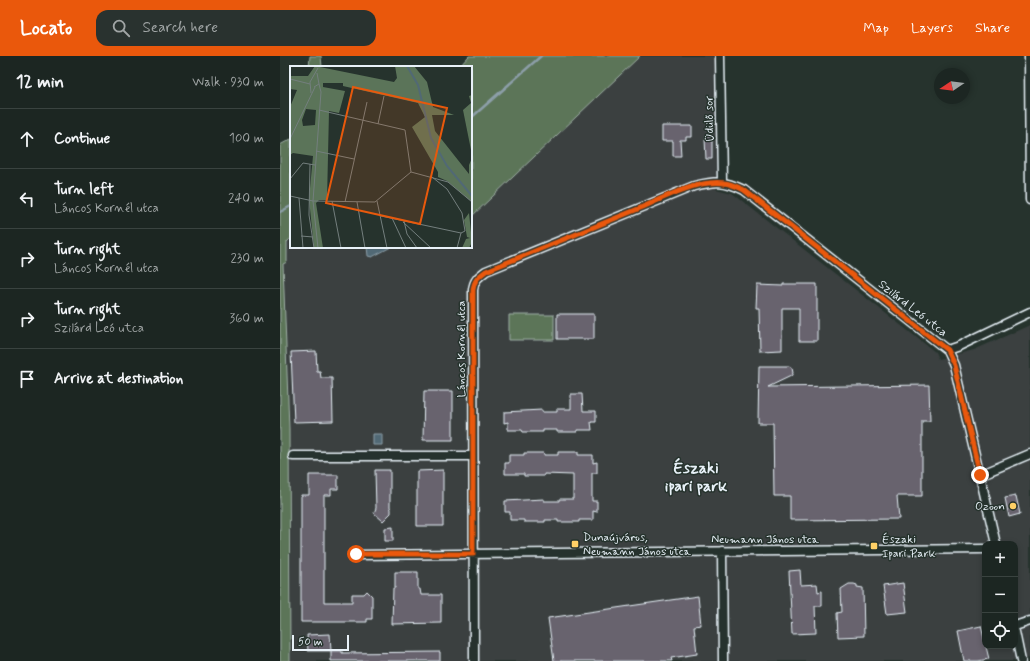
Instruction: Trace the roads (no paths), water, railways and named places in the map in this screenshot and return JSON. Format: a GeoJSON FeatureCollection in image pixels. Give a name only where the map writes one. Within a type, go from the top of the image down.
{"type":"FeatureCollection","features":[{"type":"Feature","properties":{"kind":"street","name":"Üdülő sor"},"geometry":{"type":"LineString","coordinates":[[720,56],[722,182]]}},
{"type":"Feature","properties":{"kind":"street"},"geometry":{"type":"LineString","coordinates":[[1028,56],[1030,200]]}},
{"type":"Feature","properties":{"kind":"street","name":"Szilárd Leó utca"},"geometry":{"type":"LineString","coordinates":[[722,182],[744,190],[947,350],[954,365],[995,541]]}},
{"type":"Feature","properties":{"kind":"street","name":"Láncos Kornél utca"},"geometry":{"type":"LineString","coordinates":[[474,661],[472,456],[474,282],[486,271],[694,186],[722,182]]}},
{"type":"Feature","properties":{"kind":"street"},"geometry":{"type":"LineString","coordinates":[[947,350],[959,346],[1030,312]]}},
{"type":"Feature","properties":{"kind":"street"},"geometry":{"type":"LineString","coordinates":[[980,475],[1030,454]]}},
{"type":"Feature","properties":{"kind":"street"},"geometry":{"type":"LineString","coordinates":[[293,456],[472,456]]}},
{"type":"Feature","properties":{"kind":"street","name":"Neumann János utca"},"geometry":{"type":"LineString","coordinates":[[356,554],[982,549]]}},
{"type":"Feature","properties":{"kind":"street"},"geometry":{"type":"LineString","coordinates":[[722,551],[723,661]]}},
{"type":"Feature","properties":{"kind":"street"},"geometry":{"type":"LineString","coordinates":[[1018,625],[1030,621]]}},
{"type":"Feature","properties":{"kind":"street"},"geometry":{"type":"LineString","coordinates":[[1018,646],[1021,661]]}},
{"type":"Feature","properties":{"kind":"water"},"geometry":{"type":"Polygon","coordinates":[[[367,248],[389,248],[372,257],[368,256],[367,248]]]}},
{"type":"Feature","properties":{"kind":"water"},"geometry":{"type":"Polygon","coordinates":[[[373,434],[382,434],[382,445],[373,445],[373,434]]]}},
{"type":"Feature","properties":{"kind":"waterway"},"geometry":{"type":"LineString","coordinates":[[472,117],[541,56]]}},
{"type":"Feature","properties":{"kind":"waterway"},"geometry":{"type":"LineString","coordinates":[[280,212],[290,207]]}},
{"type":"Feature","properties":{"kind":"place","name":"Ozoon"},"geometry":{"type":"Point","coordinates":[1013,506]}},
{"type":"Feature","properties":{"kind":"place","name":"Dunaújváros, Neumann János utca"},"geometry":{"type":"Point","coordinates":[575,544]}},
{"type":"Feature","properties":{"kind":"place","name":"Északi Ipari Park"},"geometry":{"type":"Point","coordinates":[874,546]}},
{"type":"Feature","properties":{"kind":"district","name":"Északi ipari park"},"geometry":{"type":"Point","coordinates":[696,476]}}]}
